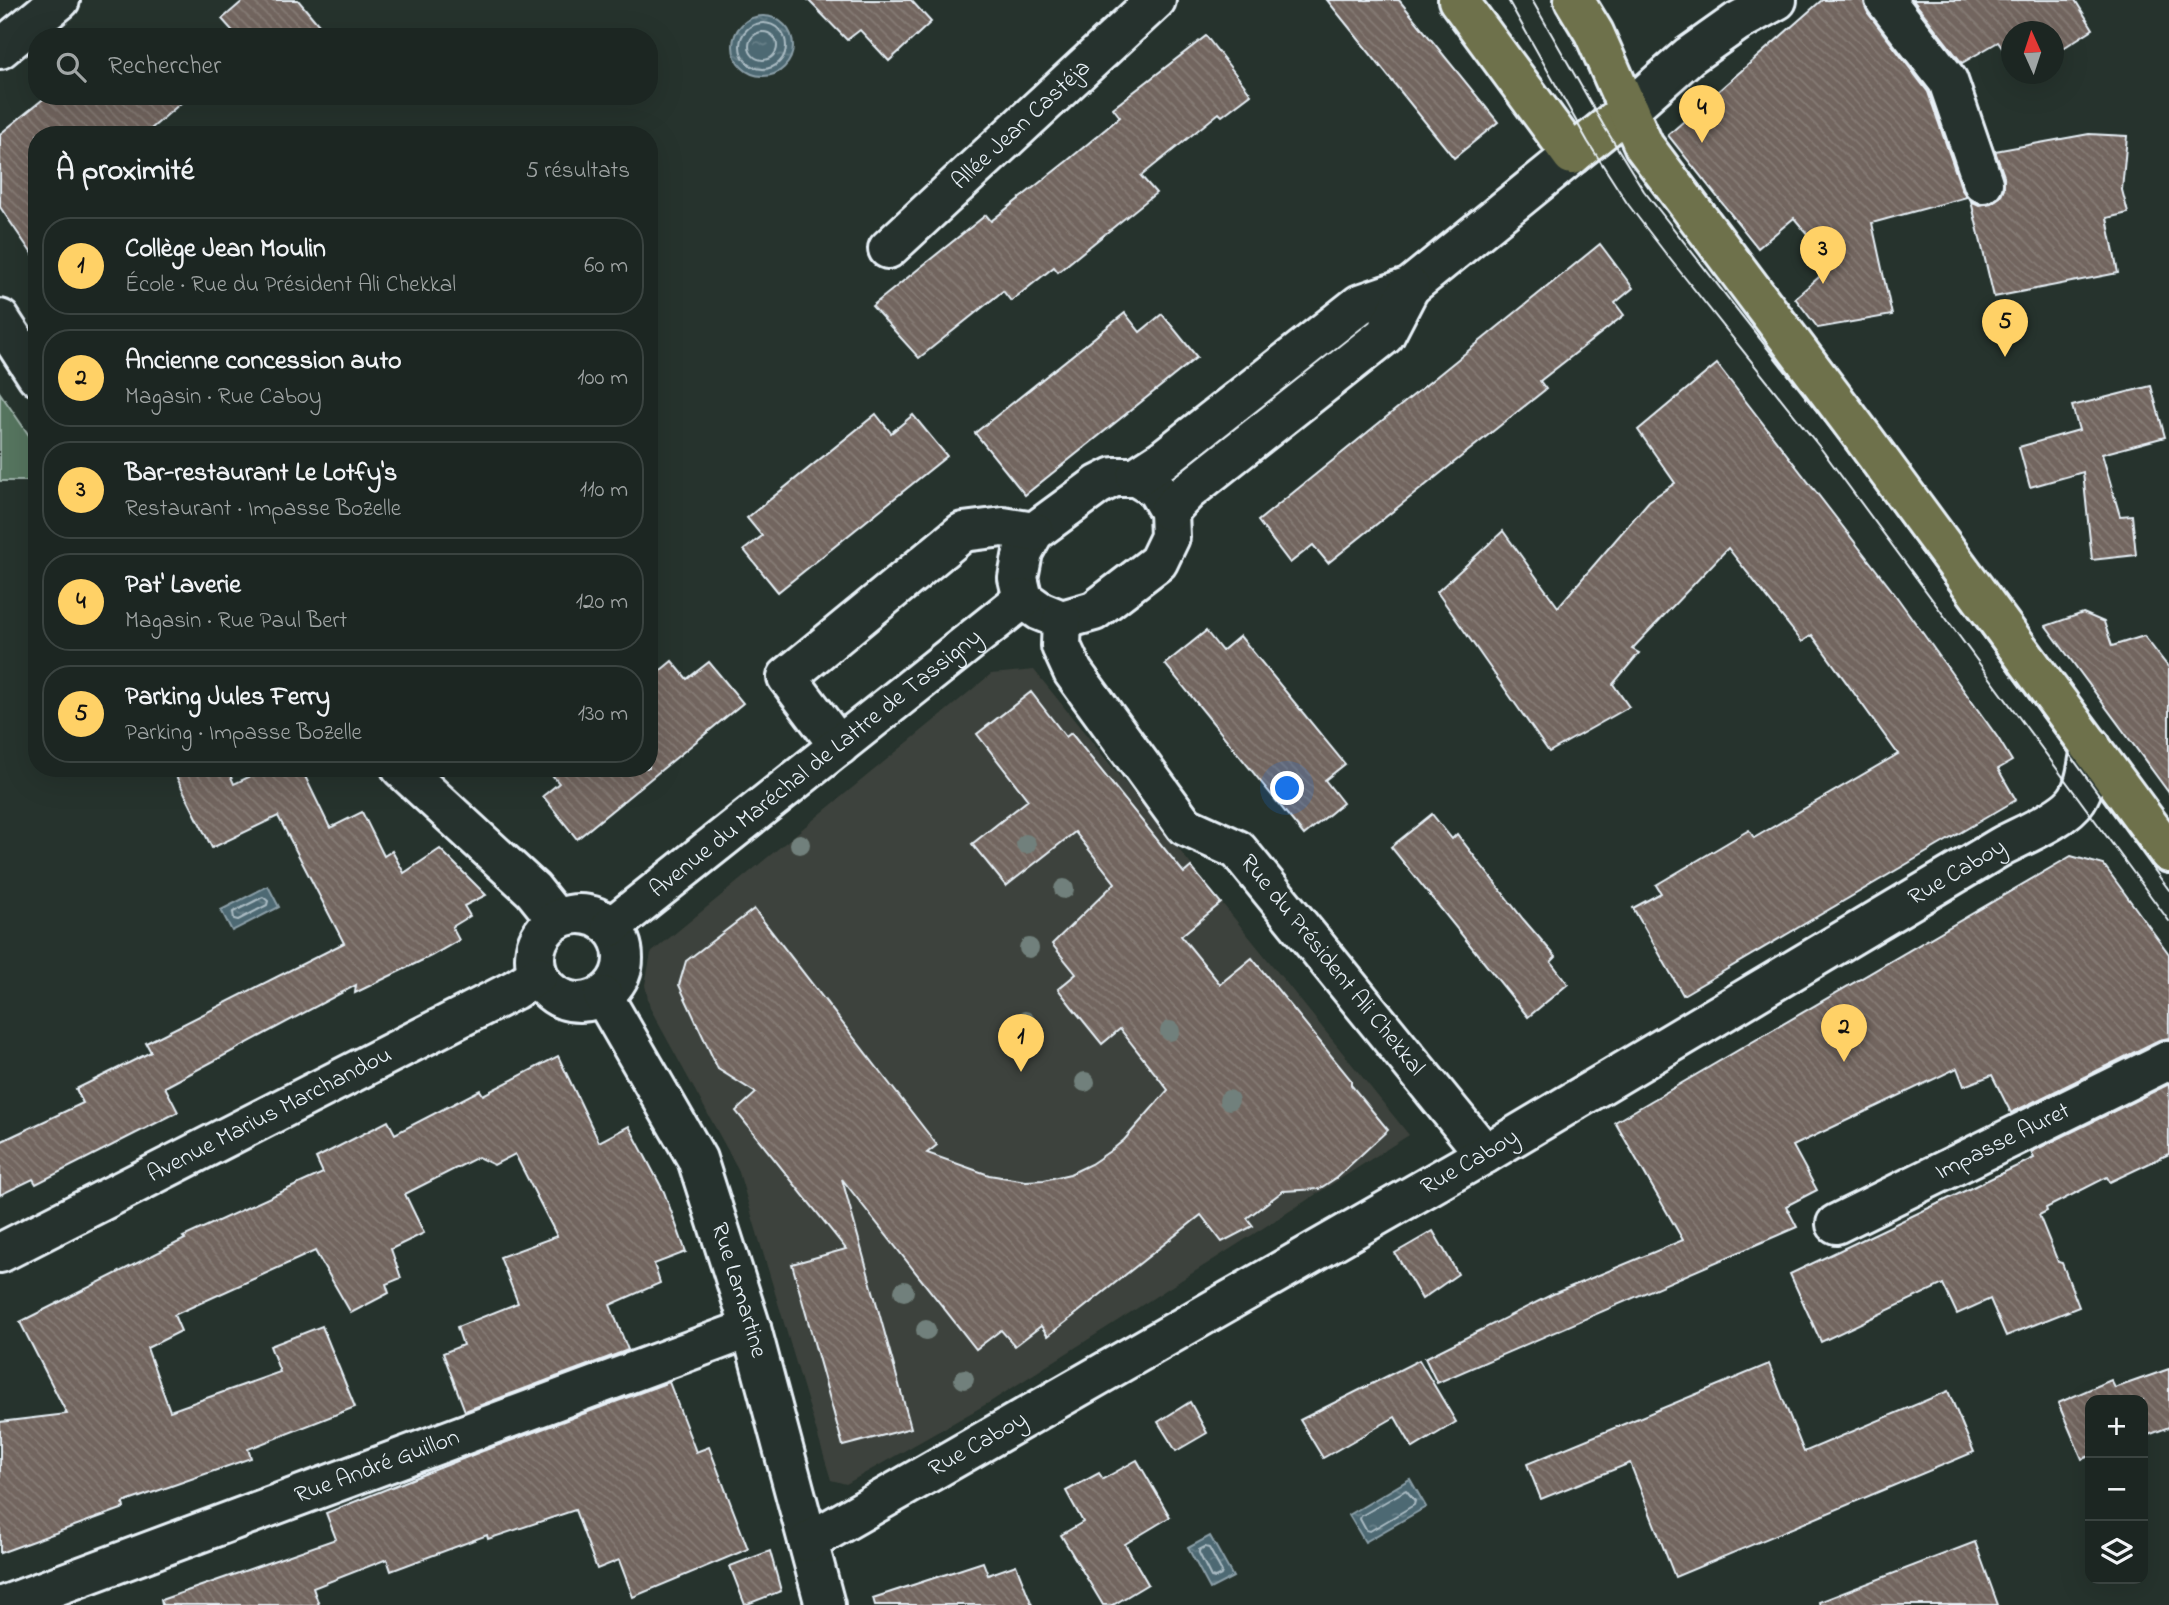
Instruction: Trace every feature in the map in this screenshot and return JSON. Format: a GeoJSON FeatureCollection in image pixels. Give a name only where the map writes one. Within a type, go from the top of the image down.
{"type":"FeatureCollection","features":[{"type":"Feature","properties":{"kind":"main road"},"geometry":{"type":"LineString","coordinates":[[1458,0],[1572,155],[1628,110]]}},
{"type":"Feature","properties":{"kind":"main road"},"geometry":{"type":"LineString","coordinates":[[1574,0],[1594,33],[1644,146],[2169,853]]}},
{"type":"Feature","properties":{"kind":"street"},"geometry":{"type":"LineString","coordinates":[[0,49],[60,0]]}},
{"type":"Feature","properties":{"kind":"street","name":"Allée Jean Castéja"},"geometry":{"type":"LineString","coordinates":[[888,249],[1156,0]]}},
{"type":"Feature","properties":{"kind":"street"},"geometry":{"type":"LineString","coordinates":[[1628,110],[1699,49],[1737,22],[1777,0]]}},
{"type":"Feature","properties":{"kind":"street"},"geometry":{"type":"LineString","coordinates":[[1885,0],[1948,81],[1983,183]]}},
{"type":"Feature","properties":{"kind":"street"},"geometry":{"type":"LineString","coordinates":[[1136,477],[1162,460],[1360,304],[1410,287],[1572,155]]}},
{"type":"Feature","properties":{"kind":"street"},"geometry":{"type":"LineString","coordinates":[[1169,511],[1188,491],[1385,335],[1410,287]]}},
{"type":"Feature","properties":{"kind":"street"},"geometry":{"type":"LineString","coordinates":[[0,320],[28,362]]}},
{"type":"Feature","properties":{"kind":"street"},"geometry":{"type":"LineString","coordinates":[[1114,477],[1136,477],[1156,489],[1169,511],[1170,537],[1158,562],[1094,611],[1062,620],[1040,611],[1023,599],[1018,578],[1023,552],[1034,532],[1098,485],[1114,477]]}},
{"type":"Feature","properties":{"kind":"street"},"geometry":{"type":"LineString","coordinates":[[839,746],[787,677],[963,532],[1003,527],[1034,532]]}},
{"type":"Feature","properties":{"kind":"street","name":"Avenue du Maréchal de Lattre de Tassigny"},"geometry":{"type":"LineString","coordinates":[[611,927],[1023,599]]}},
{"type":"Feature","properties":{"kind":"street","name":"Rue du Président Ali Chekkal"},"geometry":{"type":"LineString","coordinates":[[1062,620],[1061,646],[1073,672],[1185,826],[1238,850],[1485,1154]]}},
{"type":"Feature","properties":{"kind":"street","name":"Rue Caboy"},"geometry":{"type":"LineString","coordinates":[[808,1542],[1485,1154],[2070,808],[2078,798],[2091,746]]}},
{"type":"Feature","properties":{"kind":"street"},"geometry":{"type":"LineString","coordinates":[[411,777],[533,890],[557,920]]}},
{"type":"Feature","properties":{"kind":"street"},"geometry":{"type":"LineString","coordinates":[[578,913],[594,916],[611,927],[624,951],[623,968],[617,982],[603,996],[584,1002],[566,1000],[549,991],[538,975],[534,958],[537,942],[547,927],[557,920],[578,913]]}},
{"type":"Feature","properties":{"kind":"street","name":"Avenue Marius Marchandou"},"geometry":{"type":"LineString","coordinates":[[0,1253],[465,1016],[538,975]]}},
{"type":"Feature","properties":{"kind":"street","name":"Rue Lamartine"},"geometry":{"type":"LineString","coordinates":[[603,996],[697,1159],[751,1328],[825,1605]]}},
{"type":"Feature","properties":{"kind":"street","name":"Impasse Auret"},"geometry":{"type":"LineString","coordinates":[[1836,1224],[2169,1060]]}},
{"type":"Feature","properties":{"kind":"street","name":"Rue André Guillon"},"geometry":{"type":"LineString","coordinates":[[5,1605],[751,1328]]}},
{"type":"Feature","properties":{"kind":"shaded area"},"geometry":{"type":"Polygon","coordinates":[[[1034,670],[1409,1135],[990,1402],[846,1484],[831,1480],[738,1169],[650,1008],[645,985],[651,953],[991,674],[1034,670]]]}},
{"type":"Feature","properties":{"kind":"green space"},"geometry":{"type":"Polygon","coordinates":[[[0,393],[28,434],[28,481],[0,481],[0,393]]]}},
{"type":"Feature","properties":{"kind":"water"},"geometry":{"type":"Polygon","coordinates":[[[763,16],[780,21],[788,29],[793,46],[788,63],[780,71],[763,76],[746,71],[738,63],[733,46],[738,29],[746,21],[763,16]]]}},
{"type":"Feature","properties":{"kind":"water"},"geometry":{"type":"Polygon","coordinates":[[[268,886],[279,907],[232,931],[221,910],[268,886]]]}},
{"type":"Feature","properties":{"kind":"water"},"geometry":{"type":"Polygon","coordinates":[[[1410,1479],[1426,1507],[1365,1542],[1349,1515],[1410,1479]]]}},
{"type":"Feature","properties":{"kind":"water"},"geometry":{"type":"Polygon","coordinates":[[[1210,1536],[1233,1577],[1210,1589],[1188,1548],[1210,1536]]]}},
{"type":"Feature","properties":{"kind":"building"},"geometry":{"type":"Polygon","coordinates":[[[244,0],[298,0],[321,28],[230,28],[222,19],[244,0]]]}},
{"type":"Feature","properties":{"kind":"building"},"geometry":{"type":"Polygon","coordinates":[[[808,0],[911,0],[931,22],[889,61],[860,30],[847,40],[808,0]]]}},
{"type":"Feature","properties":{"kind":"building"},"geometry":{"type":"Polygon","coordinates":[[[1327,0],[1399,0],[1498,122],[1454,158],[1327,0]]]}},
{"type":"Feature","properties":{"kind":"building"},"geometry":{"type":"Polygon","coordinates":[[[1822,0],[1864,0],[1868,13],[1928,92],[1962,190],[1967,197],[1872,223],[1892,315],[1818,328],[1795,298],[1833,265],[1794,218],[1758,248],[1668,135],[1822,0]]]}},
{"type":"Feature","properties":{"kind":"building"},"geometry":{"type":"Polygon","coordinates":[[[1913,0],[2075,0],[2093,29],[2064,48],[2064,21],[2001,21],[2001,46],[1998,42],[1962,63],[1913,0]]]}},
{"type":"Feature","properties":{"kind":"building"},"geometry":{"type":"Polygon","coordinates":[[[1206,36],[1251,94],[1222,116],[1219,113],[1141,176],[1156,193],[1058,272],[1054,267],[1011,301],[1003,291],[919,358],[872,306],[986,215],[991,221],[1067,161],[1120,117],[1113,108],[1206,36]]]}},
{"type":"Feature","properties":{"kind":"building"},"geometry":{"type":"Polygon","coordinates":[[[36,105],[179,105],[154,126],[28,126],[28,248],[0,207],[0,134],[36,105]]]}},
{"type":"Feature","properties":{"kind":"building"},"geometry":{"type":"Polygon","coordinates":[[[2089,134],[2127,136],[2122,190],[2128,213],[2107,218],[2118,273],[1994,297],[1971,201],[1979,205],[1991,203],[2000,197],[2004,188],[2004,176],[1995,151],[2089,134]]]}},
{"type":"Feature","properties":{"kind":"building"},"geometry":{"type":"Polygon","coordinates":[[[1600,244],[1633,288],[1615,303],[1624,315],[1540,381],[1546,389],[1328,563],[1313,545],[1290,563],[1258,521],[1600,244]]]}},
{"type":"Feature","properties":{"kind":"building"},"geometry":{"type":"Polygon","coordinates":[[[1125,313],[1140,332],[1162,314],[1197,357],[1025,495],[975,433],[1125,313]]]}},
{"type":"Feature","properties":{"kind":"building"},"geometry":{"type":"Polygon","coordinates":[[[1717,364],[1891,589],[1998,738],[2012,761],[1998,769],[2016,800],[1683,995],[1633,908],[1661,893],[1656,885],[1749,830],[1754,838],[1898,754],[1812,635],[1802,642],[1728,548],[1632,649],[1639,653],[1613,684],[1629,707],[1549,752],[1437,592],[1503,531],[1558,607],[1649,501],[1675,483],[1638,430],[1717,364]]]}},
{"type":"Feature","properties":{"kind":"building"},"geometry":{"type":"Polygon","coordinates":[[[2151,386],[2165,437],[2102,454],[2120,516],[2132,515],[2136,555],[2092,560],[2083,472],[2030,487],[2019,447],[2079,430],[2072,406],[2151,386]]]}},
{"type":"Feature","properties":{"kind":"building"},"geometry":{"type":"Polygon","coordinates":[[[876,414],[891,433],[913,415],[947,456],[778,592],[744,550],[762,536],[747,518],[876,414]]]}},
{"type":"Feature","properties":{"kind":"building"},"geometry":{"type":"Polygon","coordinates":[[[2083,613],[2104,622],[2112,646],[2144,636],[2169,668],[2169,793],[2046,626],[2083,613]]]}},
{"type":"Feature","properties":{"kind":"building"},"geometry":{"type":"Polygon","coordinates":[[[1206,631],[1222,651],[1240,636],[1345,764],[1325,780],[1343,803],[1304,835],[1165,664],[1206,631]]]}},
{"type":"Feature","properties":{"kind":"building"},"geometry":{"type":"Polygon","coordinates":[[[672,661],[687,679],[709,662],[743,703],[658,773],[658,673],[672,661]]]}},
{"type":"Feature","properties":{"kind":"building"},"geometry":{"type":"Polygon","coordinates":[[[1031,692],[1066,737],[1071,733],[1184,873],[1191,867],[1221,903],[1181,936],[1220,984],[1252,958],[1388,1130],[1336,1178],[1319,1189],[1283,1191],[1247,1218],[1253,1226],[1222,1242],[1201,1215],[1048,1336],[1041,1326],[1015,1346],[1001,1330],[976,1349],[842,1179],[911,1428],[843,1446],[792,1264],[846,1249],[736,1111],[756,1093],[718,1069],[679,985],[686,961],[754,909],[937,1145],[927,1153],[989,1175],[1026,1181],[1044,1180],[1070,1174],[1091,1164],[1124,1140],[1168,1090],[1120,1029],[1102,1044],[1072,1007],[1058,989],[1076,974],[1052,944],[1115,883],[1075,832],[1006,886],[972,844],[1028,800],[977,734],[1031,692]]]}},
{"type":"Feature","properties":{"kind":"building"},"geometry":{"type":"Polygon","coordinates":[[[176,777],[231,777],[234,784],[249,777],[305,777],[330,828],[362,812],[384,856],[392,851],[404,873],[440,849],[486,895],[464,906],[470,916],[452,927],[459,940],[355,993],[356,985],[165,1087],[178,1112],[36,1184],[33,1179],[0,1195],[0,1142],[83,1103],[76,1089],[151,1052],[146,1043],[344,943],[278,816],[212,848],[176,777]]]}},
{"type":"Feature","properties":{"kind":"building"},"geometry":{"type":"Polygon","coordinates":[[[554,777],[653,777],[577,839],[543,796],[559,783],[554,777]]]}},
{"type":"Feature","properties":{"kind":"building"},"geometry":{"type":"Polygon","coordinates":[[[1432,814],[1452,839],[1457,834],[1556,957],[1551,962],[1568,984],[1528,1017],[1391,847],[1432,814]]]}},
{"type":"Feature","properties":{"kind":"building"},"geometry":{"type":"Polygon","coordinates":[[[2071,856],[2104,865],[2169,954],[2169,1038],[2159,1040],[2011,1113],[1992,1075],[1964,1086],[1957,1068],[1793,1146],[1817,1190],[1786,1206],[1797,1227],[1437,1383],[1425,1358],[1553,1294],[1683,1240],[1615,1122],[2071,856]]]}},
{"type":"Feature","properties":{"kind":"building"},"geometry":{"type":"Polygon","coordinates":[[[558,1056],[599,1142],[629,1126],[664,1192],[686,1252],[654,1264],[660,1283],[610,1305],[628,1350],[465,1411],[443,1353],[463,1345],[457,1327],[518,1303],[500,1257],[557,1236],[515,1154],[494,1165],[478,1157],[405,1194],[424,1233],[391,1249],[401,1278],[386,1284],[389,1293],[351,1313],[315,1251],[174,1315],[181,1331],[147,1348],[170,1411],[280,1372],[270,1346],[322,1326],[355,1407],[248,1449],[251,1458],[123,1503],[124,1508],[0,1553],[0,1422],[67,1414],[20,1322],[185,1239],[183,1237],[323,1173],[316,1158],[388,1121],[395,1134],[480,1090],[483,1095],[558,1056]]]}},
{"type":"Feature","properties":{"kind":"building"},"geometry":{"type":"Polygon","coordinates":[[[2169,1084],[2169,1154],[2110,1182],[2107,1177],[2046,1208],[2047,1211],[2039,1215],[2079,1307],[2006,1336],[1990,1299],[1957,1314],[1943,1284],[1821,1342],[1790,1274],[2034,1158],[2031,1152],[2169,1084]]]}},
{"type":"Feature","properties":{"kind":"building"},"geometry":{"type":"Polygon","coordinates":[[[1433,1231],[1458,1274],[1422,1299],[1395,1253],[1433,1231]]]}},
{"type":"Feature","properties":{"kind":"building"},"geometry":{"type":"Polygon","coordinates":[[[1419,1360],[1456,1422],[1413,1448],[1395,1417],[1323,1458],[1300,1420],[1419,1360]]]}},
{"type":"Feature","properties":{"kind":"building"},"geometry":{"type":"Polygon","coordinates":[[[1769,1364],[1804,1452],[1948,1391],[1974,1452],[1675,1577],[1630,1463],[1541,1499],[1527,1464],[1769,1364]]]}},
{"type":"Feature","properties":{"kind":"building"},"geometry":{"type":"Polygon","coordinates":[[[2169,1369],[2169,1427],[2148,1435],[2148,1395],[2085,1395],[2085,1458],[2082,1459],[2058,1403],[2111,1380],[2115,1388],[2169,1369]]]}},
{"type":"Feature","properties":{"kind":"building"},"geometry":{"type":"Polygon","coordinates":[[[669,1382],[696,1452],[709,1447],[748,1549],[633,1597],[619,1560],[597,1569],[575,1510],[488,1539],[487,1535],[391,1571],[387,1559],[313,1588],[319,1605],[162,1605],[161,1600],[336,1539],[326,1513],[669,1382]]]}},
{"type":"Feature","properties":{"kind":"building"},"geometry":{"type":"Polygon","coordinates":[[[1190,1402],[1207,1433],[1176,1451],[1158,1422],[1190,1402]]]}},
{"type":"Feature","properties":{"kind":"building"},"geometry":{"type":"Polygon","coordinates":[[[1137,1460],[1170,1517],[1125,1544],[1148,1584],[1113,1605],[1103,1605],[1061,1535],[1083,1522],[1066,1491],[1099,1473],[1103,1479],[1137,1460]]]}},
{"type":"Feature","properties":{"kind":"building"},"geometry":{"type":"Polygon","coordinates":[[[1975,1542],[1998,1605],[1820,1605],[1819,1602],[1975,1542]]]}},
{"type":"Feature","properties":{"kind":"building"},"geometry":{"type":"Polygon","coordinates":[[[770,1551],[781,1591],[745,1605],[730,1566],[770,1551]]]}},
{"type":"Feature","properties":{"kind":"building"},"geometry":{"type":"Polygon","coordinates":[[[983,1562],[988,1575],[1016,1565],[1032,1605],[875,1605],[873,1598],[983,1562]]]}},
{"type":"Feature","properties":{"kind":"tram line"},"geometry":{"type":"LineString","coordinates":[[1508,0],[1588,142],[1627,203],[1822,450],[2169,921]]}},
{"type":"Feature","properties":{"kind":"tram line"},"geometry":{"type":"LineString","coordinates":[[1532,0],[1644,191],[1840,441],[2169,890]]}},
{"type":"Feature","properties":{"kind":"place","name":"Pat' Laverie"},"geometry":{"type":"Point","coordinates":[1702,143]}},
{"type":"Feature","properties":{"kind":"place","name":"Bar-restaurant Le Lotfy's"},"geometry":{"type":"Point","coordinates":[1823,284]}},
{"type":"Feature","properties":{"kind":"place","name":"Parking Jules Ferry"},"geometry":{"type":"Point","coordinates":[2005,357]}},
{"type":"Feature","properties":{"kind":"place","name":"Ancienne concession auto"},"geometry":{"type":"Point","coordinates":[1844,1062]}},
{"type":"Feature","properties":{"kind":"place","name":"Collège Jean Moulin"},"geometry":{"type":"Point","coordinates":[1021,1072]}}]}
